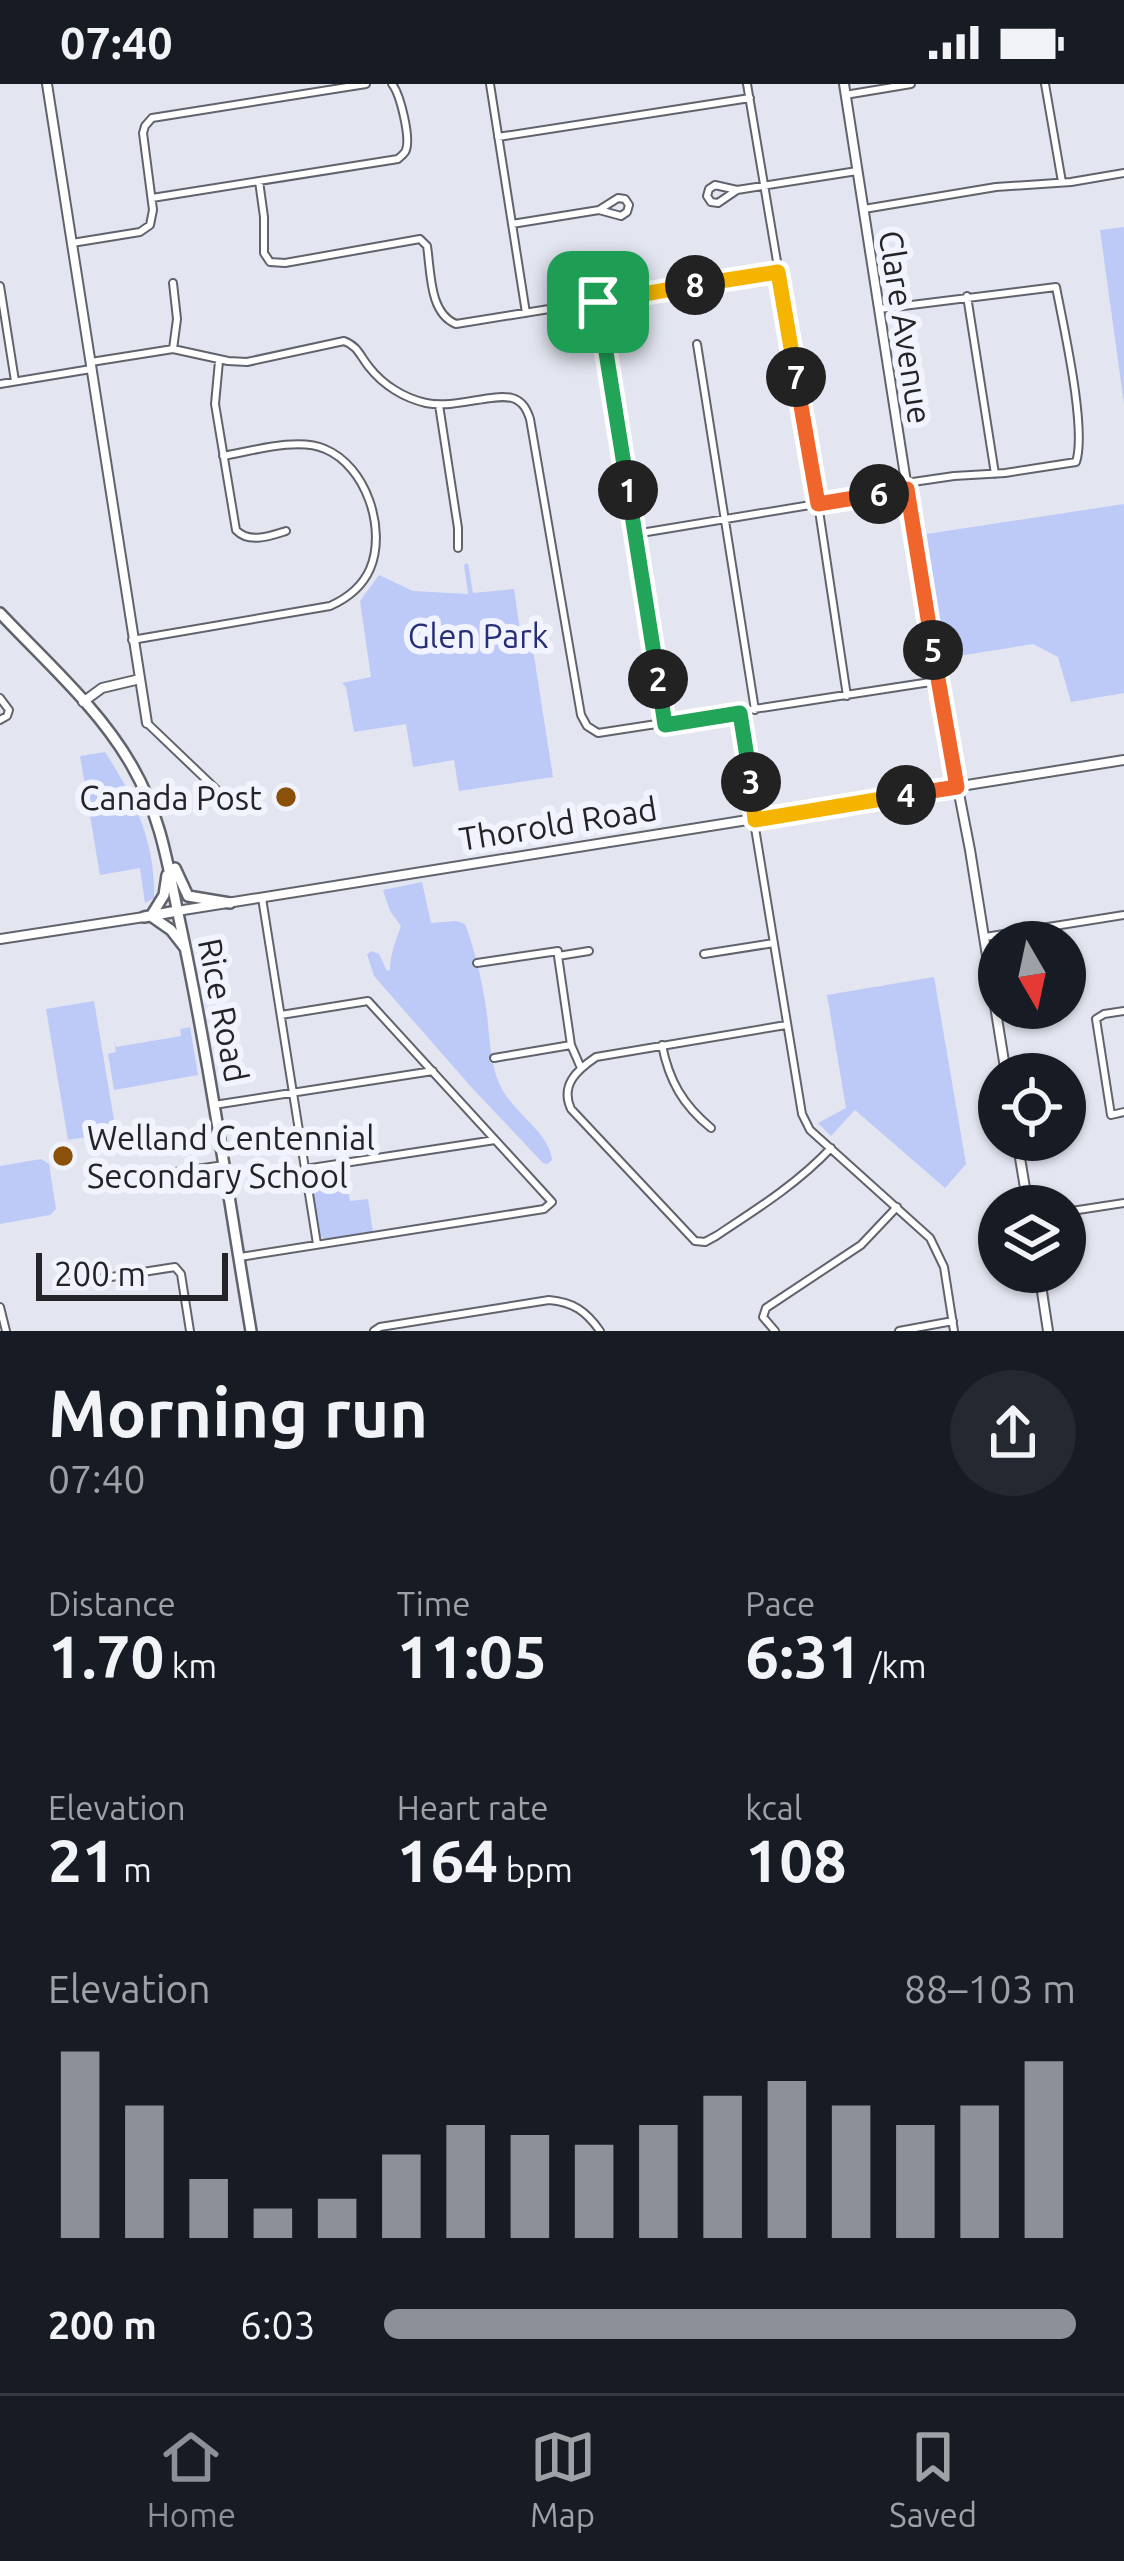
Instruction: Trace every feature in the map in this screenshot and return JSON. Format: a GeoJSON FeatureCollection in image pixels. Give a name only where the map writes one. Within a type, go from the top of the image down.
{"type":"FeatureCollection","features":[{"type":"Feature","properties":{"kind":"main road"},"geometry":{"type":"LineString","coordinates":[[0,613],[83,702],[132,765],[188,896],[230,903]]}},
{"type":"Feature","properties":{"kind":"main road"},"geometry":{"type":"LineString","coordinates":[[167,852],[165,892],[148,916],[171,930],[186,949]]}},
{"type":"Feature","properties":{"kind":"main road","name":"Rice Road"},"geometry":{"type":"LineString","coordinates":[[167,852],[251,1331]]}},
{"type":"Feature","properties":{"kind":"main road","name":"Thorold Road"},"geometry":{"type":"LineString","coordinates":[[148,916],[178,911]]}},
{"type":"Feature","properties":{"kind":"street"},"geometry":{"type":"LineString","coordinates":[[47,84],[147,723],[216,789]]}},
{"type":"Feature","properties":{"kind":"street"},"geometry":{"type":"LineString","coordinates":[[72,243],[143,231],[153,219],[143,134],[152,118],[366,84]]}},
{"type":"Feature","properties":{"kind":"street"},"geometry":{"type":"LineString","coordinates":[[152,198],[400,158],[407,141],[399,94],[392,84]]}},
{"type":"Feature","properties":{"kind":"street"},"geometry":{"type":"LineString","coordinates":[[490,84],[526,313]]}},
{"type":"Feature","properties":{"kind":"street"},"geometry":{"type":"LineString","coordinates":[[747,84],[847,696]]}},
{"type":"Feature","properties":{"kind":"street"},"geometry":{"type":"LineString","coordinates":[[844,89],[911,84]]}},
{"type":"Feature","properties":{"kind":"street"},"geometry":{"type":"LineString","coordinates":[[1045,84],[1062,182]]}},
{"type":"Feature","properties":{"kind":"street","name":"Clare Avenue"},"geometry":{"type":"LineString","coordinates":[[844,89],[938,681],[982,921]]}},
{"type":"Feature","properties":{"kind":"street"},"geometry":{"type":"LineString","coordinates":[[498,137],[749,98]]}},
{"type":"Feature","properties":{"kind":"street"},"geometry":{"type":"LineString","coordinates":[[737,190],[857,171]]}},
{"type":"Feature","properties":{"kind":"street"},"geometry":{"type":"LineString","coordinates":[[864,209],[996,187],[1124,173]]}},
{"type":"Feature","properties":{"kind":"street"},"geometry":{"type":"LineString","coordinates":[[259,182],[264,256],[272,263],[417,239],[427,246],[437,307],[445,320],[463,324],[778,272]]}},
{"type":"Feature","properties":{"kind":"street"},"geometry":{"type":"LineString","coordinates":[[512,224],[599,210]]}},
{"type":"Feature","properties":{"kind":"street"},"geometry":{"type":"LineString","coordinates":[[172,283],[177,329],[173,349]]}},
{"type":"Feature","properties":{"kind":"street"},"geometry":{"type":"LineString","coordinates":[[0,286],[15,381]]}},
{"type":"Feature","properties":{"kind":"street"},"geometry":{"type":"LineString","coordinates":[[635,534],[954,476],[1076,462],[1079,448],[1072,370],[1056,286],[879,309]]}},
{"type":"Feature","properties":{"kind":"street"},"geometry":{"type":"LineString","coordinates":[[967,296],[995,473]]}},
{"type":"Feature","properties":{"kind":"street"},"geometry":{"type":"LineString","coordinates":[[598,302],[665,725]]}},
{"type":"Feature","properties":{"kind":"street"},"geometry":{"type":"LineString","coordinates":[[0,384],[173,349],[219,360],[256,361],[346,341],[357,347],[370,368],[394,390],[423,403],[507,398],[519,402],[528,411],[581,715],[590,729],[605,734],[938,681]]}},
{"type":"Feature","properties":{"kind":"street"},"geometry":{"type":"LineString","coordinates":[[697,344],[755,710]]}},
{"type":"Feature","properties":{"kind":"street"},"geometry":{"type":"LineString","coordinates":[[219,360],[215,404],[238,532],[251,538],[286,531]]}},
{"type":"Feature","properties":{"kind":"street"},"geometry":{"type":"LineString","coordinates":[[439,405],[458,548]]}},
{"type":"Feature","properties":{"kind":"street"},"geometry":{"type":"LineString","coordinates":[[132,640],[330,606],[350,595],[370,568],[375,538],[368,496],[357,475],[338,457],[304,444],[224,456]]}},
{"type":"Feature","properties":{"kind":"street"},"geometry":{"type":"LineString","coordinates":[[83,702],[100,689],[140,679]]}},
{"type":"Feature","properties":{"kind":"street"},"geometry":{"type":"LineString","coordinates":[[0,698],[9,710],[0,720]]}},
{"type":"Feature","properties":{"kind":"street"},"geometry":{"type":"LineString","coordinates":[[740,713],[802,1114],[810,1130],[930,1238],[944,1267],[954,1331]]}},
{"type":"Feature","properties":{"kind":"street","name":"Thorold Road"},"geometry":{"type":"LineString","coordinates":[[178,911],[1124,760]]}},
{"type":"Feature","properties":{"kind":"street"},"geometry":{"type":"LineString","coordinates":[[262,898],[316,1244]]}},
{"type":"Feature","properties":{"kind":"street"},"geometry":{"type":"LineString","coordinates":[[1086,921],[1124,915]]}},
{"type":"Feature","properties":{"kind":"street","name":"Thorold Road"},"geometry":{"type":"LineString","coordinates":[[0,939],[148,916]]}},
{"type":"Feature","properties":{"kind":"street"},"geometry":{"type":"LineString","coordinates":[[704,954],[774,943]]}},
{"type":"Feature","properties":{"kind":"street"},"geometry":{"type":"LineString","coordinates":[[476,963],[558,951],[572,1045],[581,1068]]}},
{"type":"Feature","properties":{"kind":"street"},"geometry":{"type":"LineString","coordinates":[[558,956],[589,951]]}},
{"type":"Feature","properties":{"kind":"street"},"geometry":{"type":"LineString","coordinates":[[239,1257],[544,1209],[551,1204],[368,1001],[280,1015]]}},
{"type":"Feature","properties":{"kind":"street"},"geometry":{"type":"LineString","coordinates":[[1124,1011],[1096,1019],[1111,1115],[1124,1112]]}},
{"type":"Feature","properties":{"kind":"street"},"geometry":{"type":"LineString","coordinates":[[786,1025],[603,1054],[569,1082],[571,1109],[695,1241],[716,1236],[778,1195],[831,1148]]}},
{"type":"Feature","properties":{"kind":"street"},"geometry":{"type":"LineString","coordinates":[[494,1058],[572,1045]]}},
{"type":"Feature","properties":{"kind":"street"},"geometry":{"type":"LineString","coordinates":[[662,1045],[678,1094],[711,1128]]}},
{"type":"Feature","properties":{"kind":"street"},"geometry":{"type":"LineString","coordinates":[[214,1105],[433,1071]]}},
{"type":"Feature","properties":{"kind":"street"},"geometry":{"type":"LineString","coordinates":[[305,1169],[495,1140]]}},
{"type":"Feature","properties":{"kind":"street"},"geometry":{"type":"LineString","coordinates":[[176,1172],[224,1165]]}},
{"type":"Feature","properties":{"kind":"street"},"geometry":{"type":"LineString","coordinates":[[1086,1209],[1124,1203]]}},
{"type":"Feature","properties":{"kind":"street"},"geometry":{"type":"LineString","coordinates":[[775,1331],[764,1317],[766,1308],[861,1245],[897,1207]]}},
{"type":"Feature","properties":{"kind":"street"},"geometry":{"type":"LineString","coordinates":[[67,1284],[175,1267],[181,1274],[190,1331]]}},
{"type":"Feature","properties":{"kind":"street"},"geometry":{"type":"LineString","coordinates":[[1042,1293],[1048,1331]]}},
{"type":"Feature","properties":{"kind":"street"},"geometry":{"type":"LineString","coordinates":[[374,1331],[548,1300],[574,1305],[600,1331]]}},
{"type":"Feature","properties":{"kind":"street"},"geometry":{"type":"LineString","coordinates":[[0,1306],[6,1331]]}},
{"type":"Feature","properties":{"kind":"street"},"geometry":{"type":"LineString","coordinates":[[898,1331],[952,1321]]}},
{"type":"Feature","properties":{"kind":"green space"},"geometry":{"type":"Polygon","coordinates":[[[1124,227],[1124,404],[1100,230],[1124,227]]]}},
{"type":"Feature","properties":{"kind":"green space"},"geometry":{"type":"Polygon","coordinates":[[[1124,504],[1124,693],[1071,702],[1058,657],[1033,644],[939,659],[920,535],[1124,504]]]}},
{"type":"Feature","properties":{"kind":"green space","name":"Glen Park"},"geometry":{"type":"Polygon","coordinates":[[[468,563],[473,593],[514,589],[523,651],[533,650],[553,777],[459,791],[454,760],[413,767],[406,724],[354,732],[342,683],[371,677],[360,601],[379,575],[413,591],[468,594],[464,565],[468,563]]]}},
{"type":"Feature","properties":{"kind":"green space"},"geometry":{"type":"Polygon","coordinates":[[[105,752],[134,803],[147,840],[154,898],[145,903],[140,868],[100,875],[80,756],[105,752]]]}},
{"type":"Feature","properties":{"kind":"green space"},"geometry":{"type":"Polygon","coordinates":[[[422,882],[431,923],[465,924],[482,987],[496,1074],[505,1093],[545,1140],[552,1160],[548,1164],[473,1089],[374,976],[367,954],[379,954],[390,970],[401,926],[383,890],[422,882]]]}},
{"type":"Feature","properties":{"kind":"green space"},"geometry":{"type":"Polygon","coordinates":[[[934,977],[966,1164],[945,1188],[855,1110],[831,1136],[818,1123],[846,1108],[827,995],[934,977]]]}},
{"type":"Feature","properties":{"kind":"green space"},"geometry":{"type":"Polygon","coordinates":[[[94,1001],[116,1132],[68,1140],[46,1009],[94,1001]]]}},
{"type":"Feature","properties":{"kind":"green space"},"geometry":{"type":"Polygon","coordinates":[[[190,1027],[198,1075],[114,1090],[108,1054],[116,1052],[114,1040],[116,1047],[181,1036],[180,1029],[190,1027]]]}},
{"type":"Feature","properties":{"kind":"green space"},"geometry":{"type":"Polygon","coordinates":[[[41,1159],[49,1164],[56,1209],[50,1215],[0,1224],[0,1166],[41,1159]]]}},
{"type":"Feature","properties":{"kind":"green space"},"geometry":{"type":"Polygon","coordinates":[[[345,1167],[350,1201],[368,1199],[373,1232],[324,1239],[319,1234],[310,1177],[345,1167]]]}},
{"type":"Feature","properties":{"kind":"place","name":"Canada Post"},"geometry":{"type":"Point","coordinates":[286,797]}},
{"type":"Feature","properties":{"kind":"place","name":"Welland Centennial Secondary School"},"geometry":{"type":"Point","coordinates":[63,1156]}},
{"type":"Feature","properties":{"kind":"route"},"geometry":{"type":"LineString","coordinates":[[778,272],[818,504],[907,489],[957,787],[755,820],[740,713],[665,725],[598,302],[778,272]]}}]}
